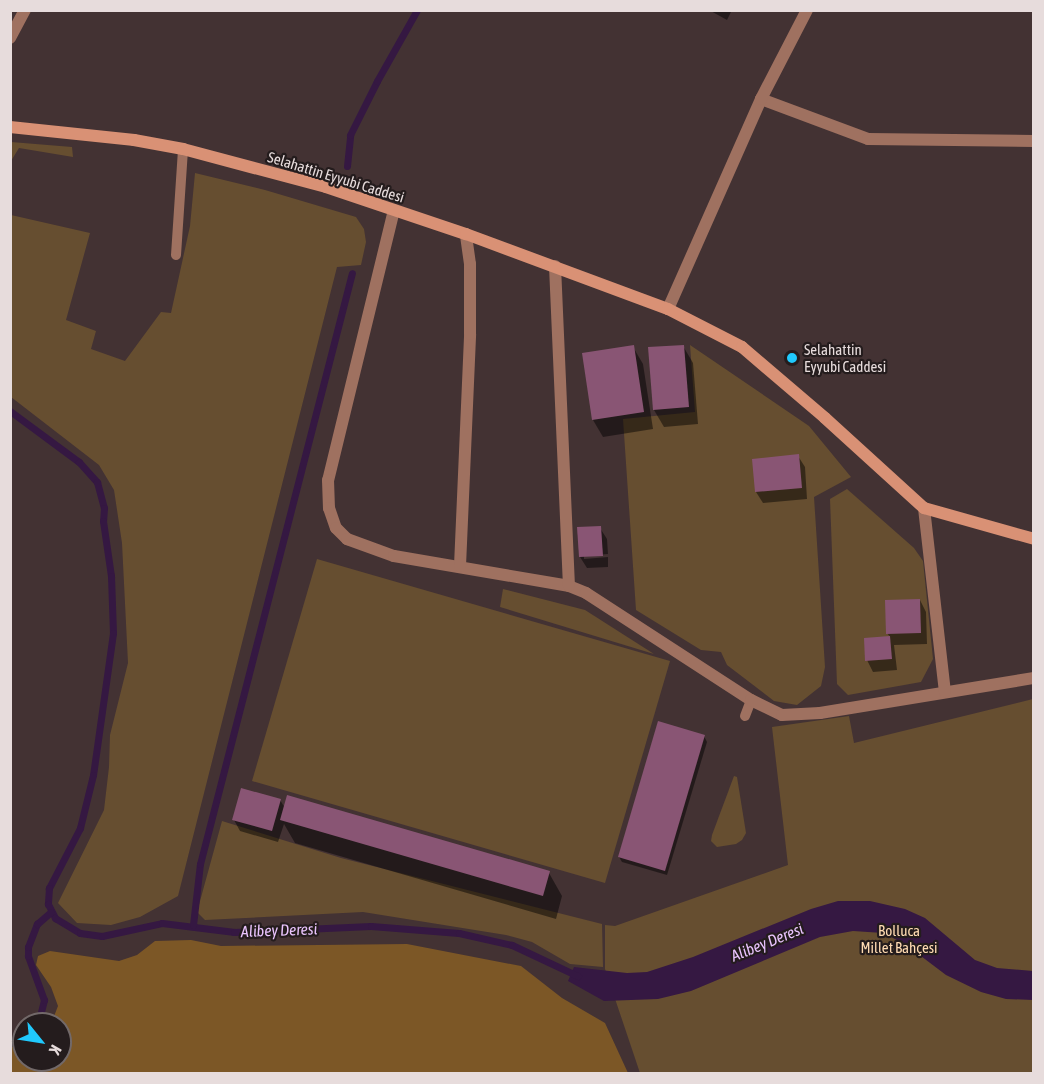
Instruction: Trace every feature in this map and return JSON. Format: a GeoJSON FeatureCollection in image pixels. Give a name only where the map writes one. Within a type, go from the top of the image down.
{"type":"FeatureCollection","features":[{"type":"Feature","properties":{"kind":"street"},"geometry":{"type":"LineString","coordinates":[[12,33],[25,10]]}},
{"type":"Feature","properties":{"kind":"street"},"geometry":{"type":"LineString","coordinates":[[668,309],[761,99],[807,10]]}},
{"type":"Feature","properties":{"kind":"street"},"geometry":{"type":"LineString","coordinates":[[761,99],[868,139],[1034,141]]}},
{"type":"Feature","properties":{"kind":"street","name":"Selahattin Eyyubi Caddesi"},"geometry":{"type":"LineString","coordinates":[[10,127],[134,140],[183,149],[326,187],[466,234],[668,309],[742,347],[825,418],[924,508],[1034,539]]}},
{"type":"Feature","properties":{"kind":"street"},"geometry":{"type":"LineString","coordinates":[[394,210],[328,480],[329,508],[336,528],[347,539],[394,556],[569,586],[586,593],[751,700],[782,715],[803,715],[1034,678]]}},
{"type":"Feature","properties":{"kind":"street"},"geometry":{"type":"LineString","coordinates":[[460,566],[470,334],[470,264],[466,234]]}},
{"type":"Feature","properties":{"kind":"street"},"geometry":{"type":"LineString","coordinates":[[555,266],[569,586]]}},
{"type":"Feature","properties":{"kind":"street"},"geometry":{"type":"LineString","coordinates":[[924,508],[945,692]]}},
{"type":"Feature","properties":{"kind":"lane"},"geometry":{"type":"LineString","coordinates":[[176,255],[183,149]]}},
{"type":"Feature","properties":{"kind":"lane"},"geometry":{"type":"LineString","coordinates":[[745,716],[751,700]]}},
{"type":"Feature","properties":{"kind":"green space"},"geometry":{"type":"Polygon","coordinates":[[[11,142],[72,147],[73,157],[19,148],[11,161],[11,142]]]}},
{"type":"Feature","properties":{"kind":"green space"},"geometry":{"type":"Polygon","coordinates":[[[195,173],[265,190],[356,217],[364,229],[366,242],[361,265],[337,267],[178,896],[140,917],[111,925],[77,923],[58,903],[104,810],[110,735],[128,663],[122,543],[114,490],[99,465],[11,397],[11,215],[90,233],[66,320],[96,331],[91,349],[125,361],[161,312],[171,313],[190,226],[195,173]]]}},
{"type":"Feature","properties":{"kind":"green space"},"geometry":{"type":"Polygon","coordinates":[[[690,345],[809,426],[851,477],[814,497],[825,667],[821,686],[797,705],[774,701],[727,665],[721,652],[701,650],[636,610],[623,419],[695,412],[690,345]]]}},
{"type":"Feature","properties":{"kind":"green space"},"geometry":{"type":"Polygon","coordinates":[[[847,489],[914,548],[923,561],[933,659],[921,682],[848,695],[837,684],[830,499],[847,489]]]}},
{"type":"Feature","properties":{"kind":"green space"},"geometry":{"type":"Polygon","coordinates":[[[317,559],[670,661],[605,883],[252,781],[317,559]]]}},
{"type":"Feature","properties":{"kind":"green space"},"geometry":{"type":"Polygon","coordinates":[[[503,589],[585,610],[654,654],[500,607],[503,589]]]}},
{"type":"Feature","properties":{"kind":"green space","name":"Bolluca Millet Bahçesi"},"geometry":{"type":"Polygon","coordinates":[[[1033,699],[1033,1073],[640,1073],[605,969],[605,925],[615,926],[788,865],[772,727],[849,716],[854,743],[1033,699]]]}},
{"type":"Feature","properties":{"kind":"green space"},"geometry":{"type":"Polygon","coordinates":[[[734,776],[737,777],[746,833],[736,844],[717,847],[711,841],[712,835],[734,776]]]}},
{"type":"Feature","properties":{"kind":"green space"},"geometry":{"type":"Polygon","coordinates":[[[222,821],[341,858],[602,924],[603,967],[570,964],[532,942],[506,935],[363,912],[205,920],[197,912],[222,821]]]}},
{"type":"Feature","properties":{"kind":"shaded area"},"geometry":{"type":"Polygon","coordinates":[[[191,940],[221,946],[407,944],[521,966],[562,998],[605,1023],[628,1073],[11,1073],[11,1047],[12,1072],[72,1072],[72,1012],[56,1012],[58,1006],[51,987],[36,965],[38,956],[50,951],[119,961],[137,955],[155,941],[191,940]]]}},
{"type":"Feature","properties":{"kind":"water"},"geometry":{"type":"Polygon","coordinates":[[[838,901],[870,901],[905,909],[925,918],[975,960],[997,968],[1033,971],[1033,1000],[1006,999],[981,992],[946,975],[905,944],[883,933],[853,931],[820,937],[691,991],[658,999],[604,1001],[568,981],[574,967],[627,973],[647,972],[693,957],[811,909],[838,901]]]}},
{"type":"Feature","properties":{"kind":"building"},"geometry":{"type":"Polygon","coordinates":[[[634,345],[644,412],[592,420],[582,353],[634,345]]]}},
{"type":"Feature","properties":{"kind":"building"},"geometry":{"type":"Polygon","coordinates":[[[684,345],[689,407],[653,410],[648,347],[684,345]]]}},
{"type":"Feature","properties":{"kind":"building"},"geometry":{"type":"Polygon","coordinates":[[[799,454],[802,488],[755,492],[752,459],[799,454]]]}},
{"type":"Feature","properties":{"kind":"building"},"geometry":{"type":"Polygon","coordinates":[[[601,526],[603,556],[579,557],[577,527],[601,526]]]}},
{"type":"Feature","properties":{"kind":"building"},"geometry":{"type":"Polygon","coordinates":[[[920,599],[921,633],[886,634],[885,600],[920,599]]]}},
{"type":"Feature","properties":{"kind":"building"},"geometry":{"type":"Polygon","coordinates":[[[890,636],[892,659],[865,661],[864,638],[890,636]]]}},
{"type":"Feature","properties":{"kind":"building"},"geometry":{"type":"Polygon","coordinates":[[[658,721],[705,735],[665,871],[618,857],[658,721]]]}},
{"type":"Feature","properties":{"kind":"building"},"geometry":{"type":"Polygon","coordinates":[[[241,788],[281,799],[272,831],[232,820],[241,788]]]}},
{"type":"Feature","properties":{"kind":"building"},"geometry":{"type":"Polygon","coordinates":[[[287,795],[550,871],[543,896],[280,820],[287,795]]]}},
{"type":"Feature","properties":{"kind":"waterway"},"geometry":{"type":"LineString","coordinates":[[347,166],[350,135],[417,10]]}},
{"type":"Feature","properties":{"kind":"waterway"},"geometry":{"type":"LineString","coordinates":[[193,925],[200,864],[352,273]]}},
{"type":"Feature","properties":{"kind":"waterway","name":"Alibey Deresi"},"geometry":{"type":"LineString","coordinates":[[10,411],[79,462],[97,482],[104,508],[103,521],[111,576],[113,633],[93,775],[80,828],[49,888],[48,904],[55,918],[80,933],[102,936],[162,923],[234,932],[371,926],[459,933],[512,945],[578,976]]}},
{"type":"Feature","properties":{"kind":"waterway"},"geometry":{"type":"LineString","coordinates":[[41,1012],[44,1000],[28,956],[28,947],[37,924],[51,912]]}},
{"type":"Feature","properties":{"kind":"place","name":"Selahattin Eyyubi Caddesi"},"geometry":{"type":"Point","coordinates":[792,358]}}]}
